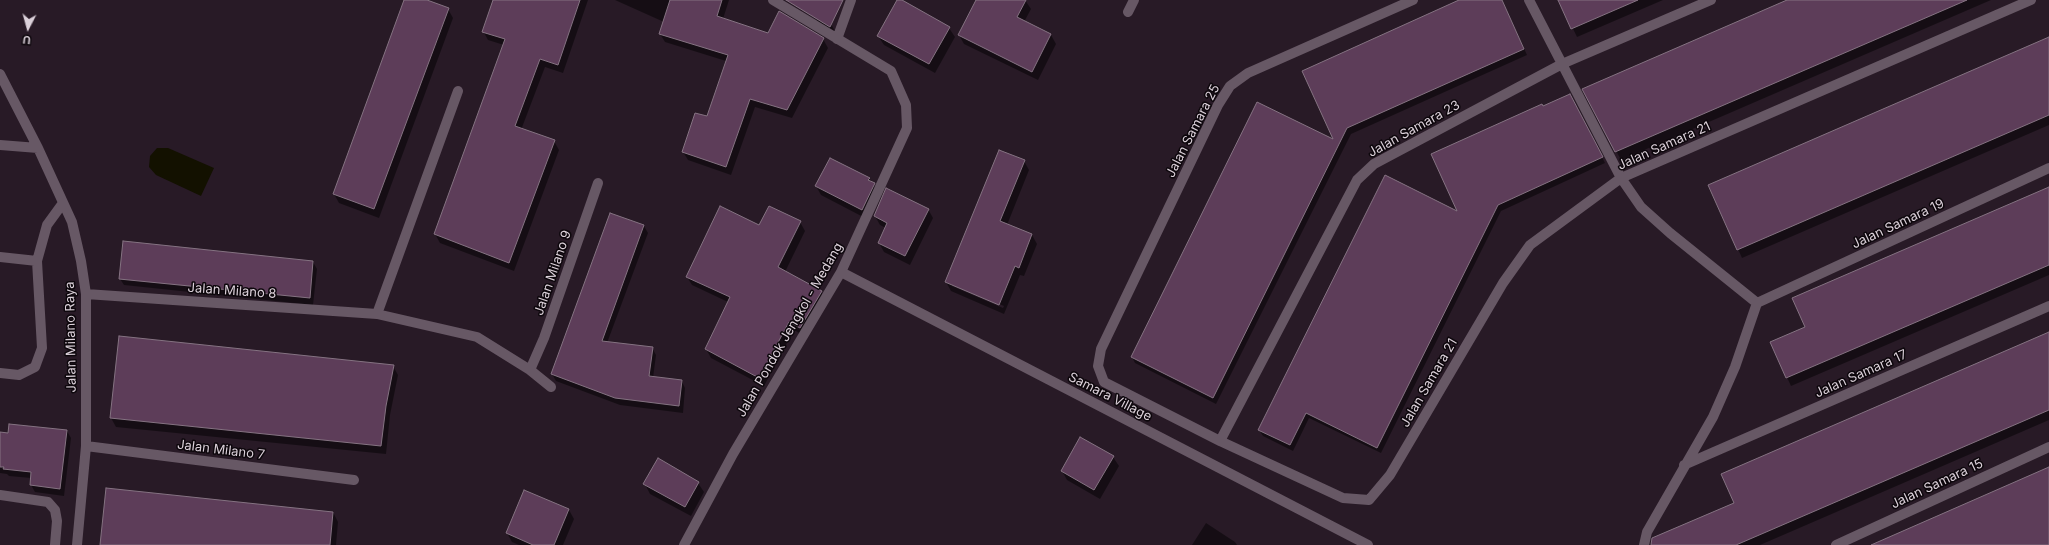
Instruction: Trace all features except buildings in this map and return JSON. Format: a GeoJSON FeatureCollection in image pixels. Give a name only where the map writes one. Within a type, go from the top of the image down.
{"type":"FeatureCollection","features":[{"type":"Feature","properties":{"kind":"street","name":"Jalan Pondok Jengkol - Medang"},"geometry":{"type":"LineString","coordinates":[[684,545],[733,454],[841,272],[907,128],[906,105],[891,71],[773,0]]}},
{"type":"Feature","properties":{"kind":"street"},"geometry":{"type":"LineString","coordinates":[[837,39],[851,0]]}},
{"type":"Feature","properties":{"kind":"street"},"geometry":{"type":"LineString","coordinates":[[1128,12],[1134,0]]}},
{"type":"Feature","properties":{"kind":"street","name":"Jalan Samara 25"},"geometry":{"type":"LineString","coordinates":[[1369,500],[1343,498],[1220,441],[1104,382],[1098,366],[1101,348],[1218,105],[1230,86],[1248,73],[1413,0]]}},
{"type":"Feature","properties":{"kind":"street"},"geometry":{"type":"LineString","coordinates":[[1529,0],[1621,178],[1641,207],[1670,233],[1757,303],[1735,367],[1713,417],[1684,465],[1647,532],[1644,545]]}},
{"type":"Feature","properties":{"kind":"street","name":"Jalan Samara 23"},"geometry":{"type":"LineString","coordinates":[[1220,441],[1357,180],[1374,164],[1562,64],[1711,0]]}},
{"type":"Feature","properties":{"kind":"street","name":"Jalan Samara 21"},"geometry":{"type":"LineString","coordinates":[[1369,500],[1390,475],[1503,283],[1530,245],[1621,178],[2032,0]]}},
{"type":"Feature","properties":{"kind":"street","name":"Jalan Milano Raya"},"geometry":{"type":"LineString","coordinates":[[0,74],[38,148],[72,222],[81,261],[86,294],[86,446],[77,545]]}},
{"type":"Feature","properties":{"kind":"street"},"geometry":{"type":"LineString","coordinates":[[377,314],[458,91]]}},
{"type":"Feature","properties":{"kind":"street"},"geometry":{"type":"LineString","coordinates":[[0,145],[38,148]]}},
{"type":"Feature","properties":{"kind":"street","name":"Jalan Samara 19"},"geometry":{"type":"LineString","coordinates":[[1757,303],[2049,168]]}},
{"type":"Feature","properties":{"kind":"street","name":"Jalan Milano 9"},"geometry":{"type":"LineString","coordinates":[[530,370],[544,338],[598,182]]}},
{"type":"Feature","properties":{"kind":"street"},"geometry":{"type":"LineString","coordinates":[[0,373],[18,375],[35,367],[42,348],[37,261],[47,225],[63,203]]}},
{"type":"Feature","properties":{"kind":"street"},"geometry":{"type":"LineString","coordinates":[[0,257],[37,261]]}},
{"type":"Feature","properties":{"kind":"street","name":"Samara Village"},"geometry":{"type":"LineString","coordinates":[[841,272],[1368,545]]}},
{"type":"Feature","properties":{"kind":"street","name":"Jalan Milano 8"},"geometry":{"type":"LineString","coordinates":[[86,294],[377,314],[477,337],[530,370],[551,387]]}},
{"type":"Feature","properties":{"kind":"street","name":"Jalan Samara 17"},"geometry":{"type":"LineString","coordinates":[[1684,465],[2049,306]]}},
{"type":"Feature","properties":{"kind":"street","name":"Jalan Milano 7"},"geometry":{"type":"LineString","coordinates":[[86,446],[354,480]]}},
{"type":"Feature","properties":{"kind":"street","name":"Jalan Samara 15"},"geometry":{"type":"LineString","coordinates":[[1836,545],[2049,447]]}},
{"type":"Feature","properties":{"kind":"street"},"geometry":{"type":"LineString","coordinates":[[0,495],[48,502],[55,510],[57,521],[55,545]]}},
{"type":"Feature","properties":{"kind":"shaded area"},"geometry":{"type":"Polygon","coordinates":[[[157,148],[168,148],[214,168],[201,196],[156,175],[149,167],[150,156],[157,148]]]}}]}
